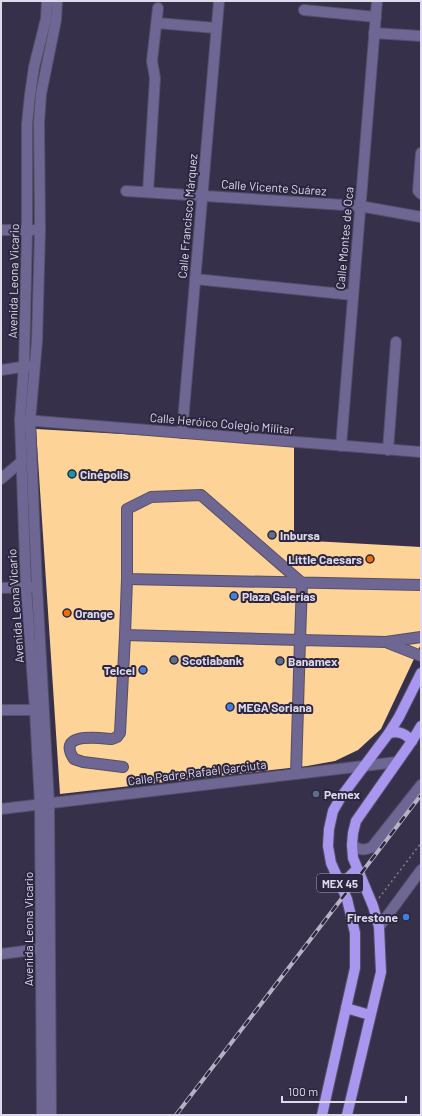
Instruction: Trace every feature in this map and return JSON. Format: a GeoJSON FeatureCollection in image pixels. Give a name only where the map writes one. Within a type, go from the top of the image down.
{"type":"FeatureCollection","features":[{"type":"Feature","properties":{"kind":"main road","name":"MEX 45"},"geometry":{"type":"LineString","coordinates":[[322,1115],[355,968],[355,933],[347,899],[331,862],[328,846],[329,829],[333,811],[341,797],[389,733],[399,717],[421,673]]}},
{"type":"Feature","properties":{"kind":"main road","name":"MEX 45"},"geometry":{"type":"LineString","coordinates":[[347,1115],[381,972],[379,927],[374,906],[353,858],[352,846],[356,821],[421,726]]}},
{"type":"Feature","properties":{"kind":"main road"},"geometry":{"type":"LineString","coordinates":[[389,733],[398,731],[407,735],[412,741]]}},
{"type":"Feature","properties":{"kind":"main road"},"geometry":{"type":"LineString","coordinates":[[341,886],[357,869]]}},
{"type":"Feature","properties":{"kind":"main road"},"geometry":{"type":"LineString","coordinates":[[346,1008],[370,1015]]}},
{"type":"Feature","properties":{"kind":"street","name":"Avenida Leona Vicario"},"geometry":{"type":"LineString","coordinates":[[47,1],[46,19],[34,67],[27,124],[27,230],[24,366],[25,420],[37,587],[40,710],[45,803],[46,949],[50,1115]]}},
{"type":"Feature","properties":{"kind":"street","name":"Avenida Leona Vicario"},"geometry":{"type":"LineString","coordinates":[[40,710],[26,587],[22,460],[25,420],[38,341],[40,230],[39,123],[41,94],[56,20],[57,1]]}},
{"type":"Feature","properties":{"kind":"street","name":"Calle Francisco Márquez"},"geometry":{"type":"LineString","coordinates":[[182,433],[219,1]]}},
{"type":"Feature","properties":{"kind":"street","name":"Calle Montes de Oca"},"geometry":{"type":"LineString","coordinates":[[341,446],[377,1]]}},
{"type":"Feature","properties":{"kind":"street"},"geometry":{"type":"LineString","coordinates":[[148,192],[155,78],[152,61],[158,8]]}},
{"type":"Feature","properties":{"kind":"street"},"geometry":{"type":"LineString","coordinates":[[304,10],[376,17]]}},
{"type":"Feature","properties":{"kind":"street"},"geometry":{"type":"LineString","coordinates":[[157,23],[216,28]]}},
{"type":"Feature","properties":{"kind":"street"},"geometry":{"type":"LineString","coordinates":[[374,33],[421,36]]}},
{"type":"Feature","properties":{"kind":"street"},"geometry":{"type":"LineString","coordinates":[[421,153],[418,191],[421,194]]}},
{"type":"Feature","properties":{"kind":"street"},"geometry":{"type":"LineString","coordinates":[[27,183],[39,183]]}},
{"type":"Feature","properties":{"kind":"street","name":"Calle Vicente Suárez"},"geometry":{"type":"LineString","coordinates":[[126,191],[360,206],[421,217]]}},
{"type":"Feature","properties":{"kind":"street"},"geometry":{"type":"LineString","coordinates":[[1,230],[40,230]]}},
{"type":"Feature","properties":{"kind":"street"},"geometry":{"type":"LineString","coordinates":[[195,279],[353,295]]}},
{"type":"Feature","properties":{"kind":"street"},"geometry":{"type":"LineString","coordinates":[[388,450],[396,342]]}},
{"type":"Feature","properties":{"kind":"street"},"geometry":{"type":"LineString","coordinates":[[1,370],[35,365]]}},
{"type":"Feature","properties":{"kind":"street","name":"Calle Heróico Colegio Militar"},"geometry":{"type":"LineString","coordinates":[[25,420],[421,452]]}},
{"type":"Feature","properties":{"kind":"street"},"geometry":{"type":"LineString","coordinates":[[1,479],[22,460]]}},
{"type":"Feature","properties":{"kind":"street"},"geometry":{"type":"LineString","coordinates":[[123,767],[83,762],[74,759],[70,753],[70,748],[71,743],[74,740],[81,738],[112,739],[117,737],[120,733],[127,579],[127,509],[151,497],[201,495],[302,583]]}},
{"type":"Feature","properties":{"kind":"street"},"geometry":{"type":"LineString","coordinates":[[127,579],[421,585]]}},
{"type":"Feature","properties":{"kind":"street"},"geometry":{"type":"LineString","coordinates":[[296,774],[302,583]]}},
{"type":"Feature","properties":{"kind":"street"},"geometry":{"type":"LineString","coordinates":[[1,588],[37,587]]}},
{"type":"Feature","properties":{"kind":"street"},"geometry":{"type":"LineString","coordinates":[[125,635],[386,642],[421,637]]}},
{"type":"Feature","properties":{"kind":"street"},"geometry":{"type":"LineString","coordinates":[[386,642],[421,656]]}},
{"type":"Feature","properties":{"kind":"street"},"geometry":{"type":"LineString","coordinates":[[1,710],[40,710]]}},
{"type":"Feature","properties":{"kind":"street","name":"Calle Padre Rafaél Garciuta"},"geometry":{"type":"LineString","coordinates":[[1,808],[396,762]]}},
{"type":"Feature","properties":{"kind":"street"},"geometry":{"type":"LineString","coordinates":[[352,846],[358,850],[365,850],[372,847],[421,785]]}},
{"type":"Feature","properties":{"kind":"street"},"geometry":{"type":"LineString","coordinates":[[379,927],[421,870]]}},
{"type":"Feature","properties":{"kind":"street","name":"Avenida Leona Vicario"},"geometry":{"type":"LineString","coordinates":[[42,1115],[46,949]]}},
{"type":"Feature","properties":{"kind":"street"},"geometry":{"type":"LineString","coordinates":[[1,954],[46,949]]}},
{"type":"Feature","properties":{"kind":"path"},"geometry":{"type":"LineString","coordinates":[[374,906],[421,843]]}},
{"type":"Feature","properties":{"kind":"building","name":"Plaza Galerías"},"geometry":{"type":"Polygon","coordinates":[[[36,429],[294,444],[294,540],[421,547],[421,644],[381,729],[358,750],[335,761],[307,766],[60,794],[36,429]]]}},
{"type":"Feature","properties":{"kind":"railway"},"geometry":{"type":"LineString","coordinates":[[176,1115],[421,795]]}},
{"type":"Feature","properties":{"kind":"place","name":"Cinépolis"},"geometry":{"type":"Point","coordinates":[72,474]}},
{"type":"Feature","properties":{"kind":"place","name":"Inbursa"},"geometry":{"type":"Point","coordinates":[272,535]}},
{"type":"Feature","properties":{"kind":"place","name":"Little Caesars"},"geometry":{"type":"Point","coordinates":[370,559]}},
{"type":"Feature","properties":{"kind":"place","name":"Plaza Galerías"},"geometry":{"type":"Point","coordinates":[234,596]}},
{"type":"Feature","properties":{"kind":"place","name":"Orange"},"geometry":{"type":"Point","coordinates":[67,613]}},
{"type":"Feature","properties":{"kind":"place","name":"Scotiabank"},"geometry":{"type":"Point","coordinates":[174,660]}},
{"type":"Feature","properties":{"kind":"place","name":"Banamex"},"geometry":{"type":"Point","coordinates":[280,661]}},
{"type":"Feature","properties":{"kind":"place","name":"Telcel"},"geometry":{"type":"Point","coordinates":[143,670]}},
{"type":"Feature","properties":{"kind":"place","name":"MEGA Soriana"},"geometry":{"type":"Point","coordinates":[230,707]}},
{"type":"Feature","properties":{"kind":"place","name":"Pemex"},"geometry":{"type":"Point","coordinates":[316,794]}},
{"type":"Feature","properties":{"kind":"place","name":"Firestone"},"geometry":{"type":"Point","coordinates":[406,917]}}]}
